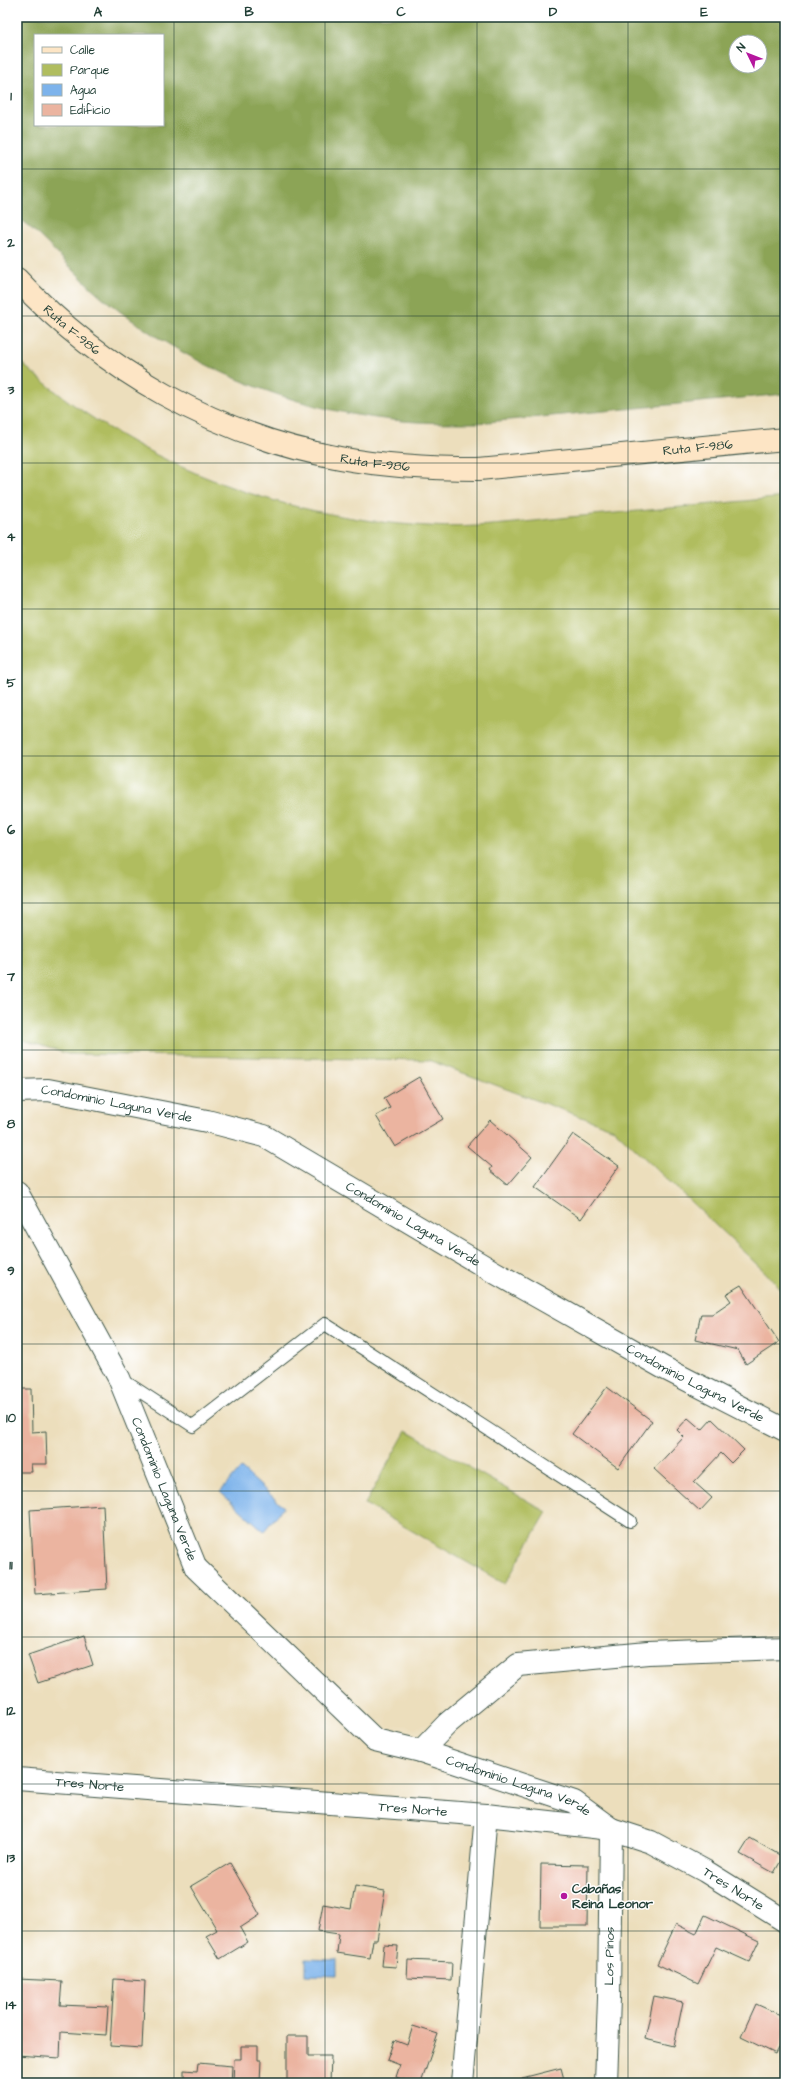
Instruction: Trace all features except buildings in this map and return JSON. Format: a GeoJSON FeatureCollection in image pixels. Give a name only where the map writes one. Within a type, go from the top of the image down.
{"type":"FeatureCollection","features":[{"type":"Feature","properties":{"kind":"main road","name":"Ruta F-986"},"geometry":{"type":"LineString","coordinates":[[17,279],[35,299],[74,334],[116,365],[160,392],[206,416],[249,433],[293,447],[339,458],[385,465],[432,469],[478,469],[785,440]]}},
{"type":"Feature","properties":{"kind":"street","name":"Condominio Laguna Verde"},"geometry":{"type":"LineString","coordinates":[[17,1091],[48,1090],[207,1121],[264,1136],[494,1272],[664,1368],[785,1430]]}},
{"type":"Feature","properties":{"kind":"street","name":"Condominio Laguna Verde"},"geometry":{"type":"LineString","coordinates":[[17,1192],[119,1378],[196,1568],[375,1740],[421,1751],[574,1802],[611,1829]]}},
{"type":"Feature","properties":{"kind":"street"},"geometry":{"type":"LineString","coordinates":[[421,1751],[448,1723],[518,1665],[648,1653],[785,1648]]}},
{"type":"Feature","properties":{"kind":"street","name":"Tres Norte"},"geometry":{"type":"LineString","coordinates":[[17,1779],[486,1815],[611,1829],[651,1842],[705,1871],[785,1921]]}},
{"type":"Feature","properties":{"kind":"street"},"geometry":{"type":"LineString","coordinates":[[462,2083],[486,1815]]}},
{"type":"Feature","properties":{"kind":"street","name":"Los Pinos"},"geometry":{"type":"LineString","coordinates":[[606,2083],[609,1998],[611,1829]]}},
{"type":"Feature","properties":{"kind":"lane"},"geometry":{"type":"LineString","coordinates":[[119,1378],[193,1426],[325,1324],[630,1521]]}},
{"type":"Feature","properties":{"kind":"green space"},"geometry":{"type":"Polygon","coordinates":[[[17,17],[785,17],[785,394],[477,423],[392,420],[314,406],[238,380],[202,363],[167,343],[134,322],[103,298],[39,236],[17,217],[17,17]]]}},
{"type":"Feature","properties":{"kind":"green space"},"geometry":{"type":"Polygon","coordinates":[[[17,359],[61,395],[108,427],[157,455],[208,478],[261,497],[316,511],[371,521],[428,526],[463,527],[785,497],[785,1294],[766,1273],[614,1129],[428,1060],[68,1054],[17,1038],[17,359]]]}},
{"type":"Feature","properties":{"kind":"green space"},"geometry":{"type":"Polygon","coordinates":[[[406,1431],[547,1512],[505,1584],[365,1504],[406,1431]]]}},
{"type":"Feature","properties":{"kind":"water"},"geometry":{"type":"Polygon","coordinates":[[[241,1468],[284,1507],[264,1531],[220,1492],[241,1468]]]}},
{"type":"Feature","properties":{"kind":"water"},"geometry":{"type":"Polygon","coordinates":[[[306,1959],[337,1960],[337,1976],[306,1975],[306,1959]]]}},
{"type":"Feature","properties":{"kind":"place","name":"Cabañas Reina Leonor"},"geometry":{"type":"Point","coordinates":[564,1896]}}]}
